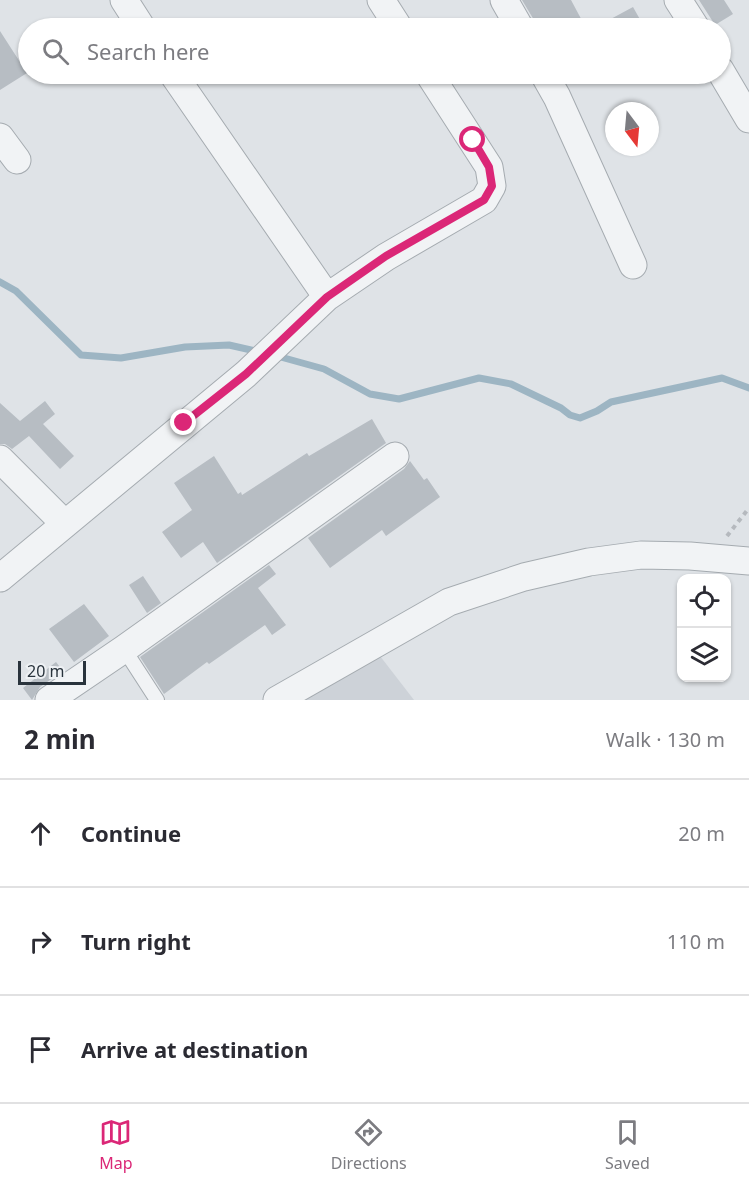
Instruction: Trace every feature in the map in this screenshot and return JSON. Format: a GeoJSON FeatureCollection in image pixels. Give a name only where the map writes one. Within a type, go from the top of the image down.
{"type":"FeatureCollection","features":[{"type":"Feature","properties":{"kind":"street"},"geometry":{"type":"LineString","coordinates":[[124,0],[136,18]]}},
{"type":"Feature","properties":{"kind":"street"},"geometry":{"type":"LineString","coordinates":[[381,0],[393,18]]}},
{"type":"Feature","properties":{"kind":"street"},"geometry":{"type":"LineString","coordinates":[[504,0],[514,18]]}},
{"type":"Feature","properties":{"kind":"street"},"geometry":{"type":"LineString","coordinates":[[678,0],[690,18]]}},
{"type":"Feature","properties":{"kind":"street"},"geometry":{"type":"LineString","coordinates":[[181,84],[327,297]]}},
{"type":"Feature","properties":{"kind":"street"},"geometry":{"type":"LineString","coordinates":[[0,578],[246,374],[327,297],[386,256],[484,200],[492,186],[489,167],[435,84]]}},
{"type":"Feature","properties":{"kind":"street"},"geometry":{"type":"LineString","coordinates":[[549,84],[633,265]]}},
{"type":"Feature","properties":{"kind":"street"},"geometry":{"type":"LineString","coordinates":[[728,84],[749,119]]}},
{"type":"Feature","properties":{"kind":"street"},"geometry":{"type":"LineString","coordinates":[[0,137],[17,160]]}},
{"type":"Feature","properties":{"kind":"street"},"geometry":{"type":"LineString","coordinates":[[49,700],[124,650],[395,456]]}},
{"type":"Feature","properties":{"kind":"street"},"geometry":{"type":"LineString","coordinates":[[0,459],[65,524]]}},
{"type":"Feature","properties":{"kind":"street"},"geometry":{"type":"LineString","coordinates":[[277,700],[449,602],[524,577],[589,562],[641,555],[749,561]]}},
{"type":"Feature","properties":{"kind":"lane"},"geometry":{"type":"LineString","coordinates":[[124,650],[157,700]]}},
{"type":"Feature","properties":{"kind":"shaded area"},"geometry":{"type":"Polygon","coordinates":[[[380,656],[414,700],[302,700],[380,656]]]}},
{"type":"Feature","properties":{"kind":"building"},"geometry":{"type":"Polygon","coordinates":[[[522,0],[571,0],[581,18],[533,18],[522,0]]]}},
{"type":"Feature","properties":{"kind":"building"},"geometry":{"type":"Polygon","coordinates":[[[699,0],[724,0],[733,14],[726,18],[711,18],[699,0]]]}},
{"type":"Feature","properties":{"kind":"building"},"geometry":{"type":"Polygon","coordinates":[[[633,7],[639,18],[613,18],[633,7]]]}},
{"type":"Feature","properties":{"kind":"building"},"geometry":{"type":"Polygon","coordinates":[[[0,31],[18,59],[18,79],[0,90],[0,31]]]}},
{"type":"Feature","properties":{"kind":"building"},"geometry":{"type":"Polygon","coordinates":[[[45,401],[55,414],[43,424],[74,456],[60,469],[29,436],[12,449],[5,444],[0,444],[0,403],[20,421],[45,401]]]}},
{"type":"Feature","properties":{"kind":"building"},"geometry":{"type":"Polygon","coordinates":[[[372,419],[386,443],[217,563],[203,542],[181,558],[162,532],[192,510],[174,483],[214,456],[238,494],[241,492],[242,495],[307,453],[309,456],[372,419]]]}},
{"type":"Feature","properties":{"kind":"building"},"geometry":{"type":"Polygon","coordinates":[[[410,461],[424,480],[427,478],[440,497],[386,536],[382,530],[330,568],[308,538],[404,469],[410,461]]]}},
{"type":"Feature","properties":{"kind":"building"},"geometry":{"type":"Polygon","coordinates":[[[269,565],[276,574],[258,588],[286,625],[272,635],[265,625],[209,664],[207,662],[164,694],[140,657],[269,565]]]}},
{"type":"Feature","properties":{"kind":"building"},"geometry":{"type":"Polygon","coordinates":[[[143,576],[161,603],[147,613],[129,585],[143,576]]]}},
{"type":"Feature","properties":{"kind":"building"},"geometry":{"type":"Polygon","coordinates":[[[84,604],[109,636],[74,662],[49,629],[84,604]]]}},
{"type":"Feature","properties":{"kind":"building"},"geometry":{"type":"Polygon","coordinates":[[[56,662],[63,671],[40,687],[32,700],[23,688],[56,662]]]}},
{"type":"Feature","properties":{"kind":"waterway"},"geometry":{"type":"LineString","coordinates":[[0,282],[16,291],[81,355],[121,358],[185,347],[229,345],[260,352]]}},
{"type":"Feature","properties":{"kind":"waterway"},"geometry":{"type":"LineString","coordinates":[[277,356],[324,369],[370,394],[399,399],[479,378],[511,384],[580,418],[611,402],[722,378],[749,388]]}},
{"type":"Feature","properties":{"kind":"route"},"geometry":{"type":"LineString","coordinates":[[184,423],[246,374],[327,297],[386,256],[484,200],[492,186],[489,167],[473,140]]}}]}
